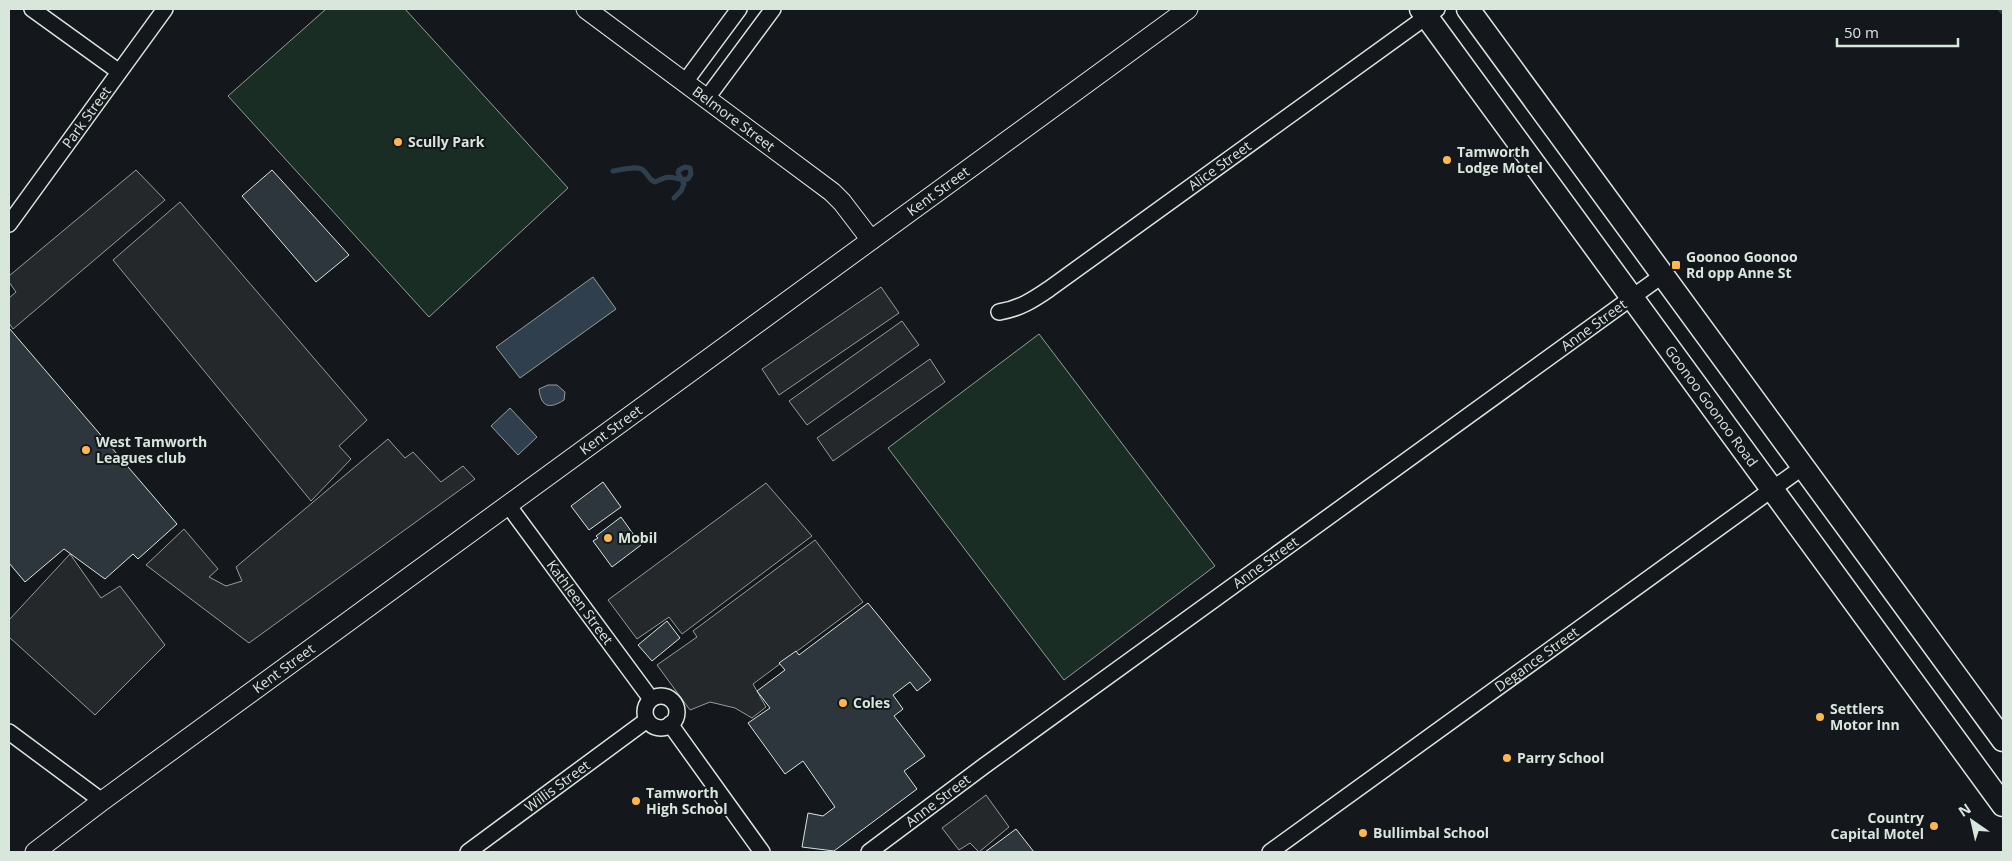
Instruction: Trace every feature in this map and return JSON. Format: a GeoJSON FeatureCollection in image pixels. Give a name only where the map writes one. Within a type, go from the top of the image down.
{"type":"FeatureCollection","features":[{"type":"Feature","properties":{"kind":"main road"},"geometry":{"type":"LineString","coordinates":[[1468,9],[2003,740]]}},
{"type":"Feature","properties":{"kind":"main road","name":"Goonoo Goonoo Road"},"geometry":{"type":"LineString","coordinates":[[1428,11],[1771,490],[2003,805]]}},
{"type":"Feature","properties":{"kind":"street"},"geometry":{"type":"LineString","coordinates":[[32,9],[118,72]]}},
{"type":"Feature","properties":{"kind":"street","name":"Park Street"},"geometry":{"type":"LineString","coordinates":[[9,224],[165,9]]}},
{"type":"Feature","properties":{"kind":"street","name":"Belmore Street"},"geometry":{"type":"LineString","coordinates":[[586,9],[832,192],[871,240]]}},
{"type":"Feature","properties":{"kind":"street"},"geometry":{"type":"LineString","coordinates":[[685,82],[739,9]]}},
{"type":"Feature","properties":{"kind":"street"},"geometry":{"type":"LineString","coordinates":[[707,98],[773,9]]}},
{"type":"Feature","properties":{"kind":"street","name":"Kent Street"},"geometry":{"type":"LineString","coordinates":[[35,852],[102,800],[1188,9]]}},
{"type":"Feature","properties":{"kind":"street","name":"Alice Street"},"geometry":{"type":"LineString","coordinates":[[999,312],[1012,310],[1028,304],[1428,11]]}},
{"type":"Feature","properties":{"kind":"street","name":"Anne Street"},"geometry":{"type":"LineString","coordinates":[[869,852],[984,766],[1663,275]]}},
{"type":"Feature","properties":{"kind":"street","name":"Degance Street"},"geometry":{"type":"LineString","coordinates":[[1270,852],[1803,467]]}},
{"type":"Feature","properties":{"kind":"street","name":"Kathleen Street"},"geometry":{"type":"LineString","coordinates":[[508,505],[651,700]]}},
{"type":"Feature","properties":{"kind":"street"},"geometry":{"type":"LineString","coordinates":[[659,696],[672,700],[676,709],[676,715],[670,724],[665,727],[655,726],[647,720],[646,707],[651,700],[659,696]]}},
{"type":"Feature","properties":{"kind":"street","name":"Willis Street"},"geometry":{"type":"LineString","coordinates":[[468,852],[647,720]]}},
{"type":"Feature","properties":{"kind":"street"},"geometry":{"type":"LineString","coordinates":[[670,724],[762,852]]}},
{"type":"Feature","properties":{"kind":"street"},"geometry":{"type":"LineString","coordinates":[[9,732],[102,800]]}},
{"type":"Feature","properties":{"kind":"green space","name":"Scully Park"},"geometry":{"type":"Polygon","coordinates":[[[326,9],[405,9],[568,188],[429,317],[228,96],[326,9]]]}},
{"type":"Feature","properties":{"kind":"green space"},"geometry":{"type":"Polygon","coordinates":[[[1039,334],[1215,566],[1064,680],[888,448],[1039,334]]]}},
{"type":"Feature","properties":{"kind":"shaded area"},"geometry":{"type":"Polygon","coordinates":[[[136,170],[165,200],[13,329],[9,323],[9,298],[16,292],[9,282],[9,276],[136,170]]]}},
{"type":"Feature","properties":{"kind":"shaded area"},"geometry":{"type":"Polygon","coordinates":[[[180,202],[367,420],[339,446],[351,459],[311,501],[113,260],[180,202]]]}},
{"type":"Feature","properties":{"kind":"shaded area"},"geometry":{"type":"Polygon","coordinates":[[[881,287],[899,313],[779,395],[762,369],[881,287]]]}},
{"type":"Feature","properties":{"kind":"shaded area"},"geometry":{"type":"Polygon","coordinates":[[[902,321],[919,345],[807,425],[789,401],[902,321]]]}},
{"type":"Feature","properties":{"kind":"shaded area"},"geometry":{"type":"Polygon","coordinates":[[[930,359],[945,382],[833,461],[817,438],[930,359]]]}},
{"type":"Feature","properties":{"kind":"shaded area"},"geometry":{"type":"Polygon","coordinates":[[[388,439],[405,458],[413,452],[441,482],[463,466],[475,479],[249,643],[146,565],[184,529],[218,569],[209,577],[226,586],[242,581],[236,567],[388,439]]]}},
{"type":"Feature","properties":{"kind":"shaded area"},"geometry":{"type":"Polygon","coordinates":[[[766,483],[812,536],[682,634],[669,617],[637,639],[608,600],[766,483]]]}},
{"type":"Feature","properties":{"kind":"shaded area"},"geometry":{"type":"Polygon","coordinates":[[[815,540],[863,602],[753,684],[766,707],[752,718],[735,708],[710,702],[690,710],[657,665],[697,637],[693,631],[815,540]]]}},
{"type":"Feature","properties":{"kind":"shaded area"},"geometry":{"type":"Polygon","coordinates":[[[70,554],[101,598],[120,586],[165,645],[95,715],[9,637],[9,620],[70,554]]]}},
{"type":"Feature","properties":{"kind":"shaded area"},"geometry":{"type":"Polygon","coordinates":[[[986,795],[1009,827],[979,852],[970,843],[959,850],[942,828],[986,795]]]}},
{"type":"Feature","properties":{"kind":"water"},"geometry":{"type":"Polygon","coordinates":[[[593,277],[616,309],[520,378],[496,347],[593,277]]]}},
{"type":"Feature","properties":{"kind":"water"},"geometry":{"type":"Polygon","coordinates":[[[548,385],[557,385],[565,392],[564,400],[554,405],[544,403],[539,389],[548,385]]]}},
{"type":"Feature","properties":{"kind":"water"},"geometry":{"type":"Polygon","coordinates":[[[510,408],[537,437],[518,455],[491,426],[510,408]]]}},
{"type":"Feature","properties":{"kind":"building"},"geometry":{"type":"Polygon","coordinates":[[[272,170],[349,255],[316,282],[242,196],[272,170]]]}},
{"type":"Feature","properties":{"kind":"building"},"geometry":{"type":"Polygon","coordinates":[[[9,328],[177,524],[138,559],[133,554],[105,579],[64,549],[25,582],[9,563],[9,328]]]}},
{"type":"Feature","properties":{"kind":"building"},"geometry":{"type":"Polygon","coordinates":[[[603,482],[621,507],[589,530],[571,506],[603,482]]]}},
{"type":"Feature","properties":{"kind":"building"},"geometry":{"type":"Polygon","coordinates":[[[621,517],[641,545],[612,567],[593,541],[598,538],[596,536],[621,517]]]}},
{"type":"Feature","properties":{"kind":"building"},"geometry":{"type":"Polygon","coordinates":[[[868,603],[931,680],[917,691],[910,682],[893,695],[903,709],[894,716],[925,756],[904,771],[917,789],[834,851],[802,847],[808,813],[823,816],[835,807],[803,761],[785,774],[748,723],[770,708],[757,691],[785,670],[779,663],[796,651],[799,655],[868,603]]]}},
{"type":"Feature","properties":{"kind":"building"},"geometry":{"type":"Polygon","coordinates":[[[667,621],[680,638],[652,661],[638,645],[667,621]]]}},
{"type":"Feature","properties":{"kind":"building"},"geometry":{"type":"Polygon","coordinates":[[[1016,829],[1034,852],[985,852],[1016,829]]]}},
{"type":"Feature","properties":{"kind":"waterway"},"geometry":{"type":"LineString","coordinates":[[2000,9],[2003,12]]}},
{"type":"Feature","properties":{"kind":"waterway"},"geometry":{"type":"LineString","coordinates":[[613,171],[633,168],[640,169],[655,182],[670,177],[679,179],[683,179],[688,179],[691,174],[690,168],[685,167],[679,170],[678,173],[684,184],[681,191],[674,198]]}},
{"type":"Feature","properties":{"kind":"place","name":"Scully Park"},"geometry":{"type":"Point","coordinates":[398,142]}},
{"type":"Feature","properties":{"kind":"place","name":"Tamworth Lodge Motel"},"geometry":{"type":"Point","coordinates":[1447,160]}},
{"type":"Feature","properties":{"kind":"place","name":"Goonoo Goonoo Rd opp Anne St"},"geometry":{"type":"Point","coordinates":[1676,265]}},
{"type":"Feature","properties":{"kind":"place","name":"West Tamworth Leagues club"},"geometry":{"type":"Point","coordinates":[86,450]}},
{"type":"Feature","properties":{"kind":"place","name":"Mobil"},"geometry":{"type":"Point","coordinates":[608,538]}},
{"type":"Feature","properties":{"kind":"place","name":"Coles"},"geometry":{"type":"Point","coordinates":[843,703]}},
{"type":"Feature","properties":{"kind":"place","name":"Settlers Motor Inn"},"geometry":{"type":"Point","coordinates":[1820,717]}},
{"type":"Feature","properties":{"kind":"place","name":"Parry School"},"geometry":{"type":"Point","coordinates":[1507,758]}},
{"type":"Feature","properties":{"kind":"place","name":"Tamworth High School"},"geometry":{"type":"Point","coordinates":[636,801]}},
{"type":"Feature","properties":{"kind":"place","name":"Country Capital Motel"},"geometry":{"type":"Point","coordinates":[1934,826]}},
{"type":"Feature","properties":{"kind":"place","name":"Bullimbal School"},"geometry":{"type":"Point","coordinates":[1363,833]}}]}
